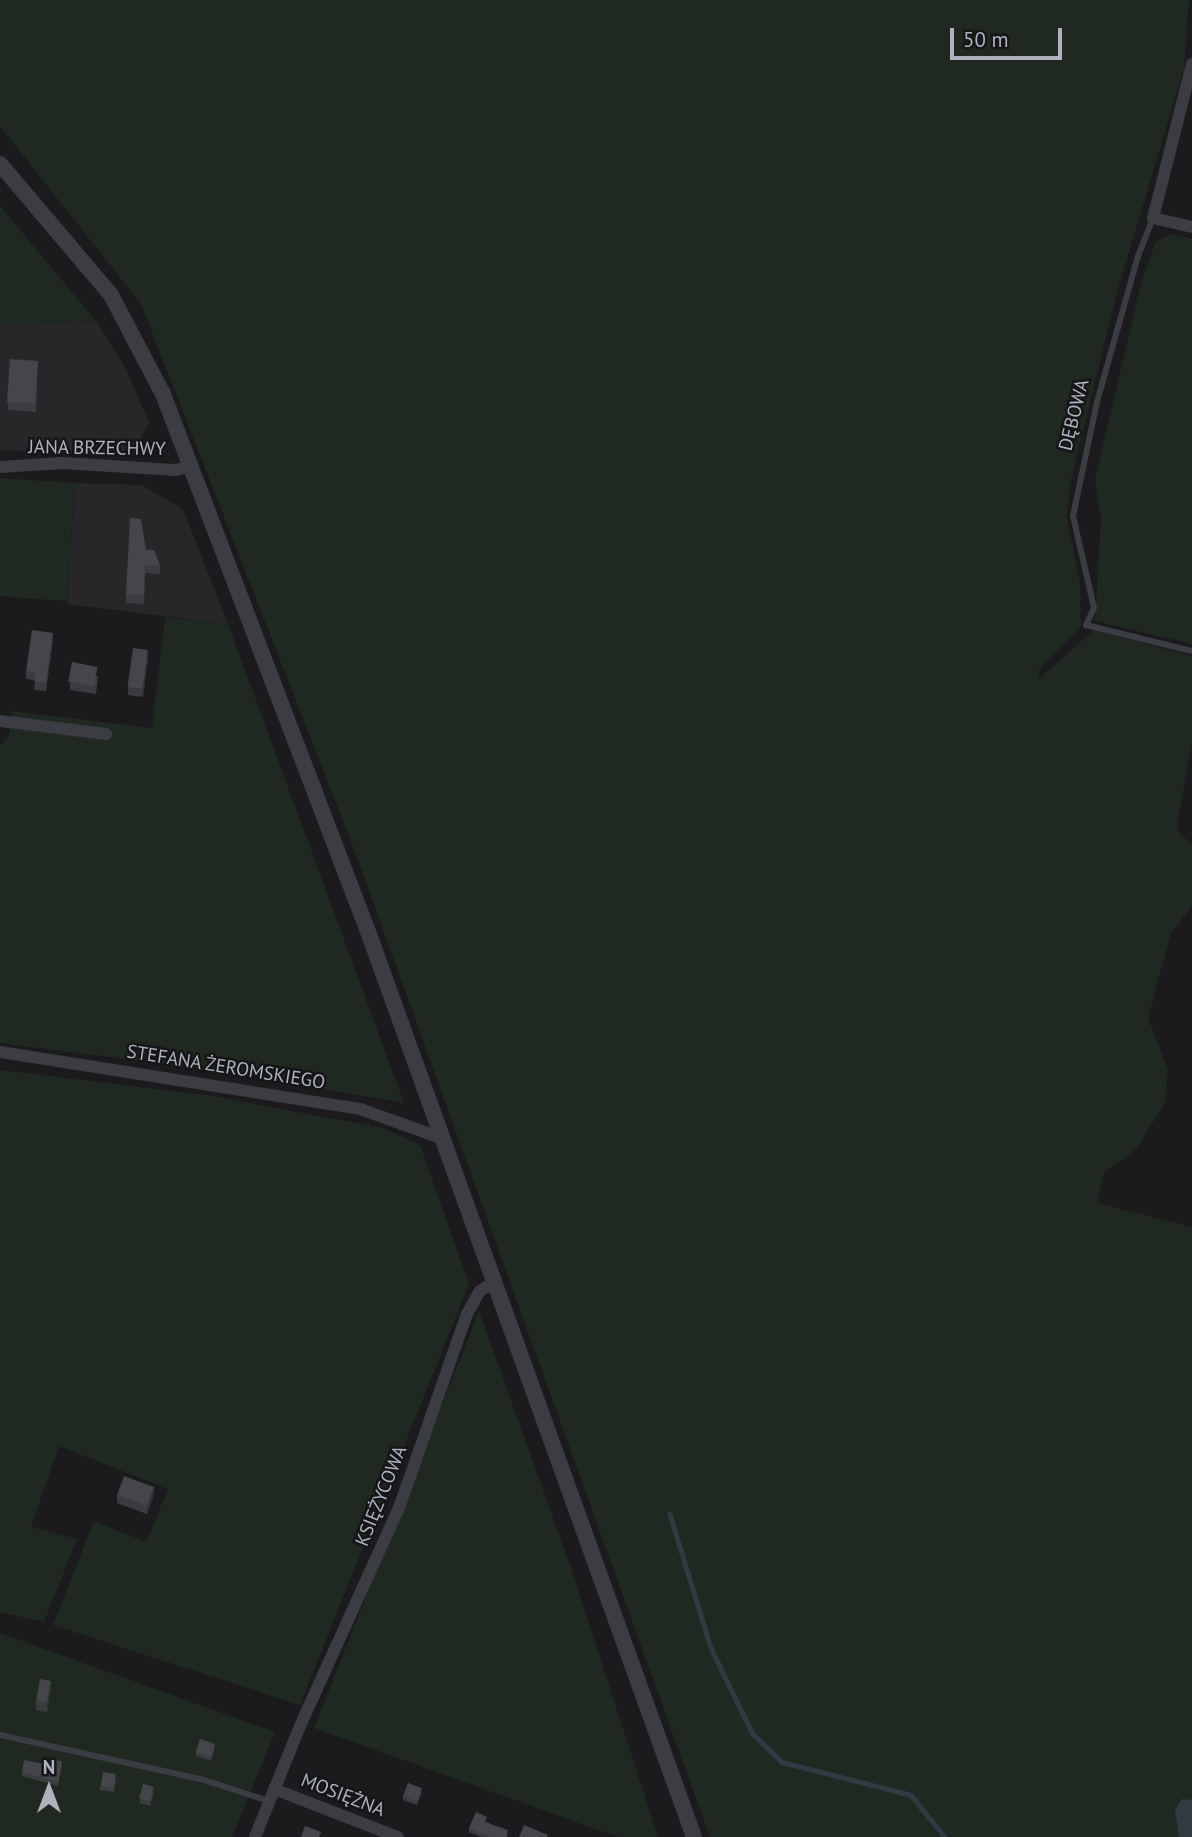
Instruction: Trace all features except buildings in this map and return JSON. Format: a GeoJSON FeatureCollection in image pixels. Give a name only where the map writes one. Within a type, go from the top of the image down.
{"type":"FeatureCollection","features":[{"type":"Feature","properties":{"kind":"street","name":"DĘBOWA"},"geometry":{"type":"LineString","coordinates":[[1153,218],[1192,64]]}},
{"type":"Feature","properties":{"kind":"street"},"geometry":{"type":"LineString","coordinates":[[0,164],[68,241],[126,318],[192,466],[494,1282],[694,1837]]}},
{"type":"Feature","properties":{"kind":"street"},"geometry":{"type":"LineString","coordinates":[[1153,218],[1192,227]]}},
{"type":"Feature","properties":{"kind":"street","name":"JANA BRZECHWY"},"geometry":{"type":"LineString","coordinates":[[0,467],[64,463],[175,470],[192,466]]}},
{"type":"Feature","properties":{"kind":"street"},"geometry":{"type":"LineString","coordinates":[[0,721],[106,734]]}},
{"type":"Feature","properties":{"kind":"street","name":"STEFANA ŻEROMSKIEGO"},"geometry":{"type":"LineString","coordinates":[[0,1052],[202,1081],[360,1109],[441,1138]]}},
{"type":"Feature","properties":{"kind":"street","name":"KSIĘŻYCOWA"},"geometry":{"type":"LineString","coordinates":[[255,1837],[300,1726],[399,1508],[467,1314],[480,1291],[494,1282]]}},
{"type":"Feature","properties":{"kind":"street","name":"MOSIĘŻNA"},"geometry":{"type":"LineString","coordinates":[[271,1795],[398,1837]]}},
{"type":"Feature","properties":{"kind":"lane","name":"DĘBOWA"},"geometry":{"type":"LineString","coordinates":[[1153,218],[1126,294],[1079,473],[1073,516],[1094,608],[1086,625],[1192,651]]}},
{"type":"Feature","properties":{"kind":"lane"},"geometry":{"type":"LineString","coordinates":[[0,1735],[271,1795]]}},
{"type":"Feature","properties":{"kind":"shaded area"},"geometry":{"type":"Polygon","coordinates":[[[0,0],[1189,0],[1184,68],[1119,286],[1071,479],[1067,518],[1080,582],[1081,626],[1039,669],[1039,679],[1094,630],[1192,656],[1192,743],[1177,824],[1179,834],[1192,843],[1192,906],[1171,933],[1148,1018],[1168,1070],[1165,1103],[1136,1149],[1104,1173],[1097,1203],[1192,1227],[1192,1837],[710,1837],[354,849],[141,304],[0,126],[0,0]]]}},
{"type":"Feature","properties":{"kind":"shaded area"},"geometry":{"type":"Polygon","coordinates":[[[0,206],[96,321],[0,326],[0,206]]]}},
{"type":"Feature","properties":{"kind":"shaded area"},"geometry":{"type":"Polygon","coordinates":[[[1172,234],[1192,239],[1192,644],[1095,621],[1101,519],[1095,479],[1141,284],[1156,241],[1172,234]]]}},
{"type":"Feature","properties":{"kind":"shaded area"},"geometry":{"type":"Polygon","coordinates":[[[96,321],[125,367],[149,422],[132,457],[0,450],[0,326],[96,321]]]}},
{"type":"Feature","properties":{"kind":"shaded area"},"geometry":{"type":"Polygon","coordinates":[[[0,478],[75,483],[67,601],[0,596],[0,478]]]}},
{"type":"Feature","properties":{"kind":"shaded area"},"geometry":{"type":"Polygon","coordinates":[[[75,483],[141,485],[183,509],[228,624],[67,604],[75,483]]]}},
{"type":"Feature","properties":{"kind":"shaded area"},"geometry":{"type":"Polygon","coordinates":[[[165,617],[228,624],[404,1103],[229,1072],[0,1043],[0,745],[9,737],[12,711],[152,728],[165,617]]]}},
{"type":"Feature","properties":{"kind":"shaded area"},"geometry":{"type":"Polygon","coordinates":[[[0,1070],[206,1095],[383,1128],[420,1145],[469,1284],[300,1705],[53,1625],[94,1521],[146,1542],[168,1489],[59,1446],[31,1527],[77,1539],[44,1622],[0,1612],[0,1070]]]}},
{"type":"Feature","properties":{"kind":"shaded area"},"geometry":{"type":"Polygon","coordinates":[[[479,1311],[571,1568],[658,1837],[618,1837],[314,1728],[479,1311]]]}},
{"type":"Feature","properties":{"kind":"shaded area"},"geometry":{"type":"Polygon","coordinates":[[[0,1633],[275,1732],[232,1837],[0,1837],[0,1633]]]}},
{"type":"Feature","properties":{"kind":"shaded area"},"geometry":{"type":"Polygon","coordinates":[[[1182,1799],[1192,1800],[1192,1837],[1179,1837],[1175,1810],[1182,1799]]]}},
{"type":"Feature","properties":{"kind":"waterway"},"geometry":{"type":"LineString","coordinates":[[670,1514],[711,1648],[753,1734],[782,1762],[911,1795],[945,1837]]}}]}
